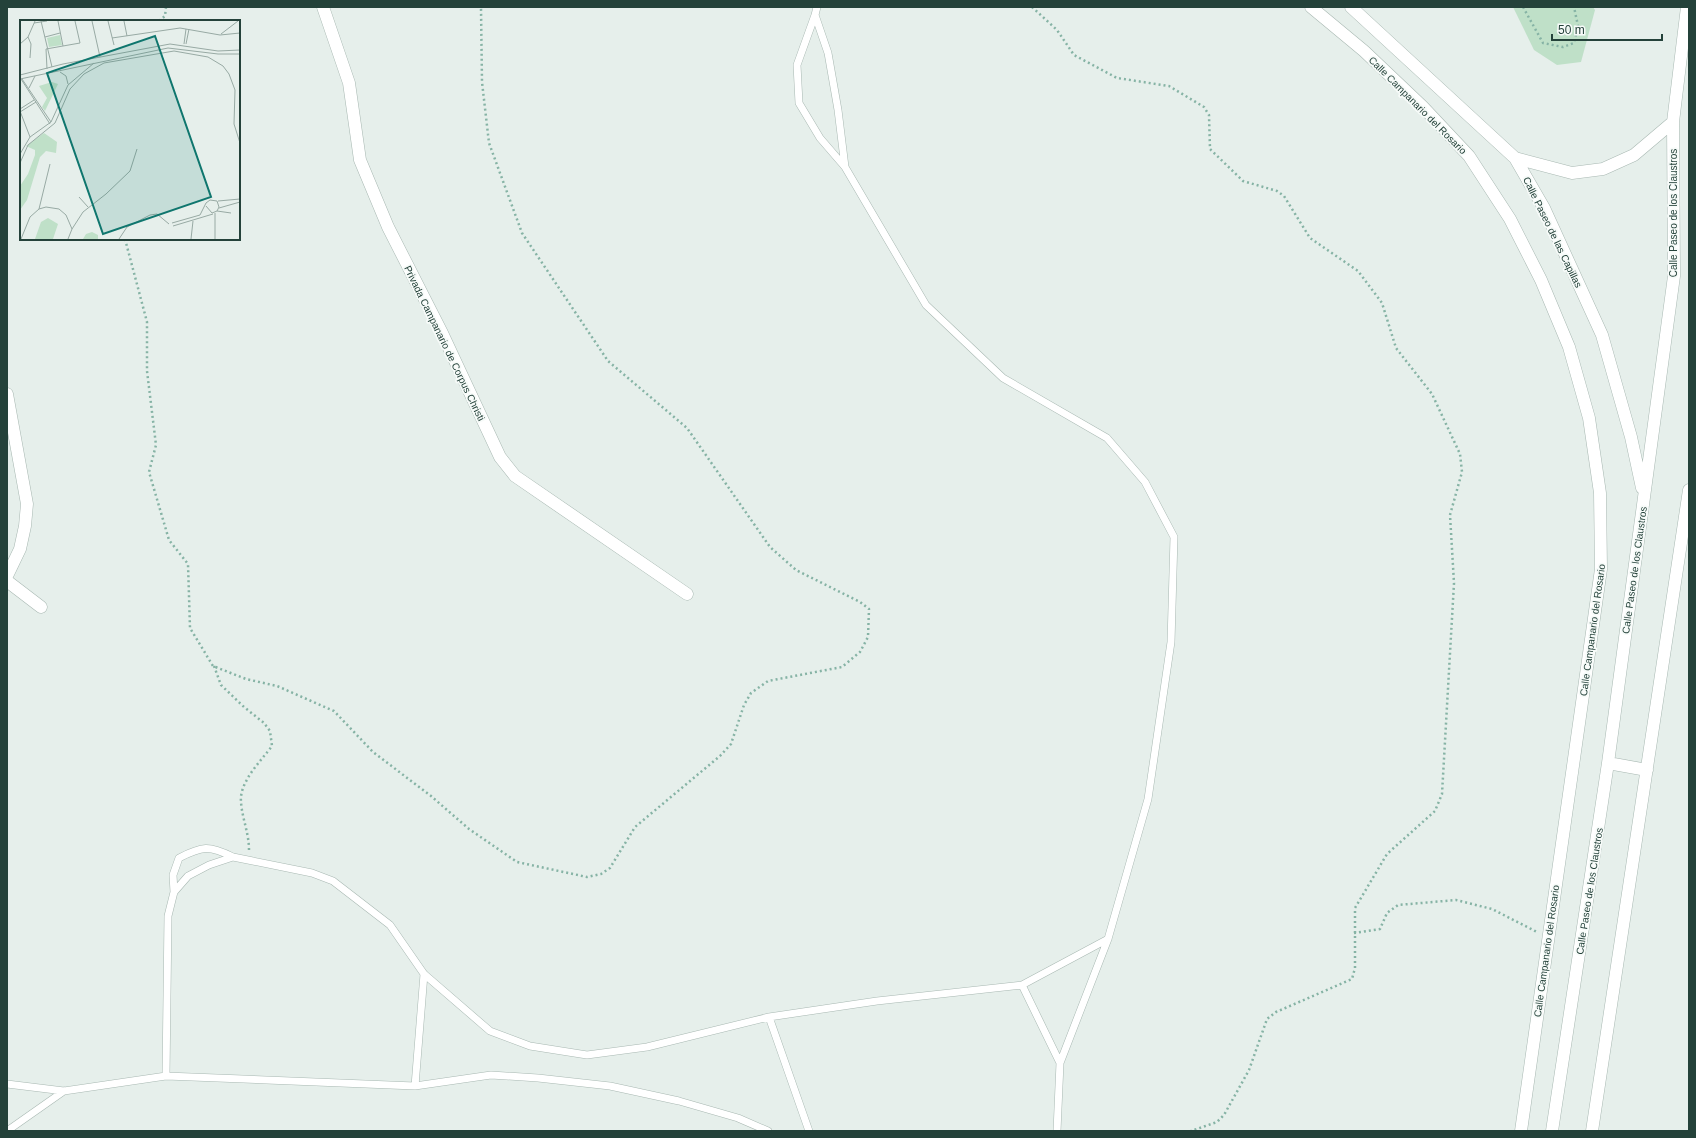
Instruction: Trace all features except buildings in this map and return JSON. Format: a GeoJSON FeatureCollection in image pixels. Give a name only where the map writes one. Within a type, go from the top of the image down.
{"type":"FeatureCollection","features":[{"type":"Feature","properties":{"kind":"street","name":"Privada Campanario de Corpus Christi"},"geometry":{"type":"LineString","coordinates":[[323,7],[349,83],[360,160],[388,227],[442,333],[500,457],[515,476],[687,594]]}},
{"type":"Feature","properties":{"kind":"street","name":"Calle Campanario del Rosario"},"geometry":{"type":"LineString","coordinates":[[1311,7],[1364,51],[1423,106],[1469,156],[1510,219],[1541,280],[1569,347],[1589,418],[1600,492],[1601,569],[1521,1131]]}},
{"type":"Feature","properties":{"kind":"street","name":"Calle Paseo de las Capillas"},"geometry":{"type":"LineString","coordinates":[[1351,7],[1515,158],[1544,208],[1602,335],[1630,437],[1644,498]]}},
{"type":"Feature","properties":{"kind":"street","name":"Calle Paseo de los Claustros"},"geometry":{"type":"LineString","coordinates":[[1552,1131],[1608,763],[1674,276],[1673,122],[1687,7]]}},
{"type":"Feature","properties":{"kind":"street"},"geometry":{"type":"LineString","coordinates":[[1515,158],[1572,173],[1603,169],[1634,155],[1673,122]]}},
{"type":"Feature","properties":{"kind":"street"},"geometry":{"type":"LineString","coordinates":[[7,394],[27,504],[25,526],[20,549],[7,576]]}},
{"type":"Feature","properties":{"kind":"street"},"geometry":{"type":"LineString","coordinates":[[1592,1131],[1647,770],[1685,550],[1689,490]]}},
{"type":"Feature","properties":{"kind":"street"},"geometry":{"type":"LineString","coordinates":[[7,581],[42,606]]}},
{"type":"Feature","properties":{"kind":"street"},"geometry":{"type":"LineString","coordinates":[[1608,763],[1647,770]]}},
{"type":"Feature","properties":{"kind":"lane"},"geometry":{"type":"LineString","coordinates":[[818,7],[797,65],[799,103],[820,138],[845,166],[926,305],[1003,378],[1107,438],[1145,482],[1174,537],[1171,642],[1148,799],[1108,939],[1060,1063],[1057,1131]]}},
{"type":"Feature","properties":{"kind":"lane"},"geometry":{"type":"LineString","coordinates":[[815,15],[828,53],[838,110],[845,166]]}},
{"type":"Feature","properties":{"kind":"lane"},"geometry":{"type":"LineString","coordinates":[[166,1076],[168,916],[174,892],[173,875],[179,858],[197,848],[217,849],[233,857],[312,873],[333,881],[390,925],[424,974],[490,1031],[530,1046],[586,1055],[647,1047],[769,1017],[877,1001],[1022,985],[1108,939]]}},
{"type":"Feature","properties":{"kind":"lane"},"geometry":{"type":"LineString","coordinates":[[174,892],[188,876],[209,865],[233,857]]}},
{"type":"Feature","properties":{"kind":"lane"},"geometry":{"type":"LineString","coordinates":[[415,1086],[424,974]]}},
{"type":"Feature","properties":{"kind":"lane"},"geometry":{"type":"LineString","coordinates":[[1022,985],[1060,1063]]}},
{"type":"Feature","properties":{"kind":"lane"},"geometry":{"type":"LineString","coordinates":[[769,1017],[810,1131]]}},
{"type":"Feature","properties":{"kind":"lane"},"geometry":{"type":"LineString","coordinates":[[7,1084],[64,1091],[166,1076],[415,1086],[491,1075],[538,1078],[610,1086],[679,1101],[738,1118],[768,1131]]}},
{"type":"Feature","properties":{"kind":"lane"},"geometry":{"type":"LineString","coordinates":[[7,1131],[64,1091]]}},
{"type":"Feature","properties":{"kind":"path"},"geometry":{"type":"LineString","coordinates":[[160,20],[165,16],[166,7]]}},
{"type":"Feature","properties":{"kind":"path"},"geometry":{"type":"LineString","coordinates":[[213,666],[246,679],[277,686],[334,711],[373,752],[431,796],[470,829],[517,862],[587,877],[600,874],[610,868],[635,827],[720,756],[731,744],[744,705],[751,692],[768,681],[842,667],[860,652],[868,637],[869,609],[860,602],[796,570],[770,547],[686,428],[608,361],[522,233],[489,143],[482,82],[481,7]]}},
{"type":"Feature","properties":{"kind":"path"},"geometry":{"type":"LineString","coordinates":[[1032,7],[1057,30],[1074,55],[1117,78],[1169,86],[1204,107],[1209,115],[1210,149],[1244,181],[1277,190],[1284,196],[1310,238],[1358,271],[1382,302],[1396,348],[1432,394],[1460,454],[1462,472],[1450,515],[1454,583],[1442,794],[1435,811],[1387,854],[1355,908],[1354,968],[1352,979],[1276,1012],[1267,1019],[1249,1070],[1224,1115],[1217,1122],[1191,1131]]}},
{"type":"Feature","properties":{"kind":"path"},"geometry":{"type":"LineString","coordinates":[[1523,7],[1543,43],[1563,47],[1574,44],[1578,26],[1574,7]]}},
{"type":"Feature","properties":{"kind":"path"},"geometry":{"type":"LineString","coordinates":[[125,240],[146,322],[147,371],[156,445],[149,472],[169,540],[188,564],[190,628],[213,666],[220,685],[264,723],[270,731],[272,746],[245,783],[241,801],[248,832],[248,860]]}},
{"type":"Feature","properties":{"kind":"path"},"geometry":{"type":"LineString","coordinates":[[1354,933],[1380,929],[1388,913],[1398,905],[1456,900],[1492,910],[1548,938]]}},
{"type":"Feature","properties":{"kind":"green space"},"geometry":{"type":"Polygon","coordinates":[[[1513,7],[1593,7],[1595,10],[1581,62],[1557,65],[1534,50],[1513,7]]]}}]}
